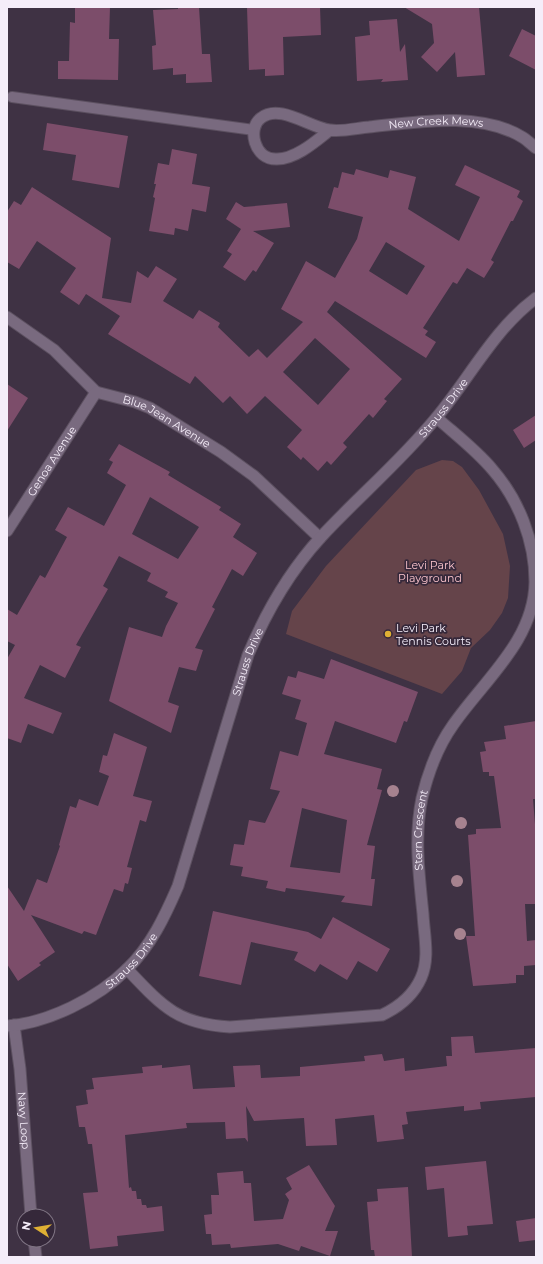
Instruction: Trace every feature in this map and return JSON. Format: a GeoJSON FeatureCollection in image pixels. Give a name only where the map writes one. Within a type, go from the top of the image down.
{"type":"FeatureCollection","features":[{"type":"Feature","properties":{"kind":"street","name":"New Creek Mews"},"geometry":{"type":"LineString","coordinates":[[254,130],[259,119],[265,115],[278,113],[330,130],[444,120],[473,122],[503,129],[522,136],[536,148]]}},
{"type":"Feature","properties":{"kind":"street"},"geometry":{"type":"LineString","coordinates":[[254,130],[256,147],[261,155],[279,159],[290,156],[307,147],[330,130]]}},
{"type":"Feature","properties":{"kind":"street","name":"Strauss Drive"},"geometry":{"type":"LineString","coordinates":[[11,1026],[56,1015],[76,1005],[127,969],[144,948],[163,921],[178,886],[248,655],[260,625],[274,600],[293,572],[320,538],[416,442],[437,418],[506,325],[524,306],[536,298]]}},
{"type":"Feature","properties":{"kind":"street"},"geometry":{"type":"LineString","coordinates":[[7,317],[54,350],[96,392]]}},
{"type":"Feature","properties":{"kind":"street","name":"Genoa Avenue"},"geometry":{"type":"LineString","coordinates":[[7,531],[96,392]]}},
{"type":"Feature","properties":{"kind":"street","name":"Blue Jean Avenue"},"geometry":{"type":"LineString","coordinates":[[96,392],[130,400],[150,408],[206,442],[254,476],[320,538]]}},
{"type":"Feature","properties":{"kind":"street","name":"Stern Crescent"},"geometry":{"type":"LineString","coordinates":[[127,969],[157,1002],[170,1012],[211,1026],[230,1027],[382,1015],[396,1008],[405,1000],[421,978],[426,954],[417,844],[418,817],[425,786],[436,755],[452,726],[508,655],[527,624],[533,602],[534,582],[532,552],[527,530],[508,488],[492,468],[437,418]]}},
{"type":"Feature","properties":{"kind":"street","name":"Navy Loop"},"geometry":{"type":"LineString","coordinates":[[11,1026],[20,1069],[30,1208]]}},
{"type":"Feature","properties":{"kind":"lane"},"geometry":{"type":"LineString","coordinates":[[12,97],[254,130]]}},
{"type":"Feature","properties":{"kind":"green space","name":"Levi Park Playground"},"geometry":{"type":"Polygon","coordinates":[[[442,460],[453,461],[462,467],[479,490],[503,534],[510,566],[508,598],[502,613],[490,630],[471,648],[462,671],[442,694],[286,634],[292,611],[326,566],[416,470],[442,460]]]}},
{"type":"Feature","properties":{"kind":"building"},"geometry":{"type":"Polygon","coordinates":[[[75,7],[110,7],[109,39],[119,39],[118,80],[58,79],[58,61],[69,61],[70,22],[75,23],[75,7]]]}},
{"type":"Feature","properties":{"kind":"building"},"geometry":{"type":"Polygon","coordinates":[[[178,7],[199,7],[202,54],[210,54],[212,82],[186,83],[186,74],[173,75],[173,68],[153,70],[152,46],[156,45],[153,10],[178,9],[178,7]]]}},
{"type":"Feature","properties":{"kind":"building"},"geometry":{"type":"Polygon","coordinates":[[[247,7],[320,7],[321,35],[283,37],[284,75],[265,76],[265,69],[249,70],[247,7]]]}},
{"type":"Feature","properties":{"kind":"building"},"geometry":{"type":"Polygon","coordinates":[[[404,7],[479,7],[485,75],[457,77],[455,52],[437,72],[421,57],[434,43],[432,24],[404,7]]]}},
{"type":"Feature","properties":{"kind":"building"},"geometry":{"type":"Polygon","coordinates":[[[397,19],[400,52],[405,44],[408,80],[381,82],[383,79],[357,81],[355,37],[370,35],[369,21],[397,19]]]}},
{"type":"Feature","properties":{"kind":"building"},"geometry":{"type":"Polygon","coordinates":[[[522,29],[536,36],[536,70],[509,56],[522,29]]]}},
{"type":"Feature","properties":{"kind":"building"},"geometry":{"type":"Polygon","coordinates":[[[47,123],[128,136],[119,188],[72,180],[76,155],[43,150],[47,123]]]}},
{"type":"Feature","properties":{"kind":"building"},"geometry":{"type":"Polygon","coordinates":[[[172,149],[197,154],[192,184],[210,187],[206,212],[192,209],[188,231],[175,228],[174,235],[149,231],[155,198],[153,197],[156,184],[154,184],[158,163],[169,165],[172,149]]]}},
{"type":"Feature","properties":{"kind":"building"},"geometry":{"type":"Polygon","coordinates":[[[465,165],[520,191],[517,197],[523,201],[491,260],[494,262],[484,278],[467,268],[457,284],[453,282],[423,328],[428,331],[425,335],[436,342],[426,358],[335,301],[327,312],[402,379],[384,399],[387,401],[373,418],[369,414],[343,443],[347,447],[331,465],[327,461],[318,471],[303,457],[301,460],[287,447],[302,430],[265,396],[247,414],[230,396],[223,403],[195,376],[190,384],[108,334],[120,316],[86,294],[79,305],[60,292],[76,268],[37,241],[19,269],[7,262],[7,212],[14,201],[21,205],[32,187],[111,238],[102,298],[131,303],[137,271],[148,278],[156,266],[177,279],[163,301],[193,319],[199,310],[220,323],[218,327],[249,357],[258,349],[267,358],[303,322],[281,309],[306,261],[335,278],[357,239],[363,217],[328,208],[334,187],[338,188],[342,172],[354,175],[356,169],[388,178],[390,170],[416,177],[408,209],[459,241],[480,197],[455,185],[465,165]],[[386,242],[369,271],[407,295],[425,266],[386,242]],[[315,338],[283,372],[318,405],[350,369],[315,338]]]}},
{"type":"Feature","properties":{"kind":"building"},"geometry":{"type":"Polygon","coordinates":[[[236,202],[244,207],[287,203],[290,227],[253,231],[274,243],[256,272],[253,270],[245,281],[223,267],[232,254],[227,251],[241,229],[226,219],[236,202]]]}},
{"type":"Feature","properties":{"kind":"building"},"geometry":{"type":"Polygon","coordinates":[[[7,384],[28,398],[7,431],[7,384]]]}},
{"type":"Feature","properties":{"kind":"building"},"geometry":{"type":"Polygon","coordinates":[[[536,415],[536,440],[524,448],[513,430],[536,415]]]}},
{"type":"Feature","properties":{"kind":"building"},"geometry":{"type":"Polygon","coordinates":[[[119,444],[170,472],[168,475],[221,507],[219,510],[241,524],[233,537],[257,553],[243,576],[232,569],[212,607],[215,609],[195,648],[203,650],[196,671],[179,667],[168,702],[179,706],[171,733],[109,701],[129,627],[162,637],[178,603],[165,597],[168,592],[147,581],[151,573],[119,556],[103,586],[108,589],[76,645],[81,647],[65,678],[40,665],[24,698],[62,713],[53,734],[28,724],[21,743],[7,738],[7,659],[15,645],[7,641],[7,609],[17,615],[40,575],[45,578],[67,537],[55,530],[68,507],[104,526],[126,485],[107,473],[113,462],[109,460],[119,444]],[[150,497],[132,534],[178,559],[199,527],[150,497]]]}},
{"type":"Feature","properties":{"kind":"building"},"geometry":{"type":"Polygon","coordinates":[[[331,659],[418,692],[407,722],[404,721],[396,743],[335,721],[324,754],[382,769],[377,789],[382,790],[367,845],[375,846],[371,879],[375,879],[372,906],[341,902],[345,896],[286,888],[285,892],[266,888],[268,881],[241,876],[243,867],[230,865],[234,844],[244,845],[249,820],[265,823],[280,791],[270,789],[280,751],[298,756],[307,723],[295,719],[301,700],[282,694],[288,676],[296,678],[298,671],[324,679],[331,659]],[[302,808],[290,867],[340,873],[347,820],[302,808]]]}},
{"type":"Feature","properties":{"kind":"building"},"geometry":{"type":"Polygon","coordinates":[[[536,721],[536,799],[533,799],[536,837],[536,904],[525,904],[527,941],[536,940],[536,965],[524,966],[524,975],[516,975],[516,983],[473,986],[466,936],[475,936],[468,835],[476,834],[476,829],[501,828],[494,776],[489,776],[489,772],[483,772],[480,752],[486,751],[484,742],[506,739],[504,726],[536,721]]]}},
{"type":"Feature","properties":{"kind":"building"},"geometry":{"type":"Polygon","coordinates":[[[114,733],[147,747],[133,796],[152,801],[146,822],[140,820],[127,867],[132,868],[128,884],[125,883],[123,892],[114,889],[96,935],[84,931],[82,934],[31,915],[55,952],[39,963],[41,965],[18,981],[7,964],[7,886],[24,911],[37,879],[47,883],[60,846],[59,845],[70,806],[76,808],[79,799],[98,806],[109,776],[99,772],[103,755],[107,756],[114,733]]]}},
{"type":"Feature","properties":{"kind":"building"},"geometry":{"type":"Polygon","coordinates":[[[213,911],[308,932],[321,939],[333,917],[390,949],[377,972],[358,961],[347,980],[320,964],[315,972],[294,960],[298,952],[251,942],[241,985],[199,976],[213,911]]]}},
{"type":"Feature","properties":{"kind":"building"},"geometry":{"type":"Polygon","coordinates":[[[473,1036],[475,1053],[536,1048],[536,1097],[480,1102],[481,1109],[464,1111],[464,1106],[406,1112],[408,1124],[402,1125],[404,1139],[377,1142],[374,1115],[335,1119],[337,1145],[306,1146],[304,1118],[254,1121],[246,1106],[248,1142],[245,1138],[226,1139],[225,1122],[186,1123],[187,1128],[125,1135],[129,1188],[131,1187],[132,1191],[136,1191],[137,1199],[141,1199],[142,1205],[146,1205],[147,1208],[162,1206],[164,1231],[117,1236],[118,1246],[90,1249],[83,1193],[98,1192],[92,1144],[88,1144],[85,1127],[79,1127],[76,1106],[88,1104],[86,1090],[94,1089],[92,1078],[143,1073],[142,1067],[162,1065],[162,1068],[190,1065],[193,1089],[235,1087],[233,1066],[260,1065],[261,1078],[300,1076],[300,1067],[365,1061],[364,1056],[382,1054],[384,1061],[404,1058],[405,1071],[447,1066],[446,1056],[452,1056],[451,1037],[473,1036]]]}},
{"type":"Feature","properties":{"kind":"building"},"geometry":{"type":"Polygon","coordinates":[[[486,1161],[493,1224],[467,1226],[468,1235],[448,1237],[444,1188],[427,1190],[425,1167],[486,1161]]]}},
{"type":"Feature","properties":{"kind":"building"},"geometry":{"type":"Polygon","coordinates":[[[309,1165],[335,1206],[325,1231],[338,1231],[330,1256],[301,1246],[299,1251],[278,1244],[231,1248],[230,1244],[212,1245],[211,1234],[206,1234],[204,1215],[212,1214],[211,1195],[219,1195],[217,1173],[243,1171],[244,1183],[251,1183],[254,1221],[283,1219],[289,1200],[285,1194],[292,1189],[286,1178],[309,1165]]]}},
{"type":"Feature","properties":{"kind":"building"},"geometry":{"type":"Polygon","coordinates":[[[408,1187],[412,1257],[375,1257],[374,1250],[371,1250],[367,1202],[378,1201],[377,1189],[408,1187]]]}},
{"type":"Feature","properties":{"kind":"building"},"geometry":{"type":"Polygon","coordinates":[[[536,1218],[536,1240],[519,1242],[516,1221],[536,1218]]]}},
{"type":"Feature","properties":{"kind":"place","name":"Levi Park Tennis Courts"},"geometry":{"type":"Point","coordinates":[388,634]}}]}
